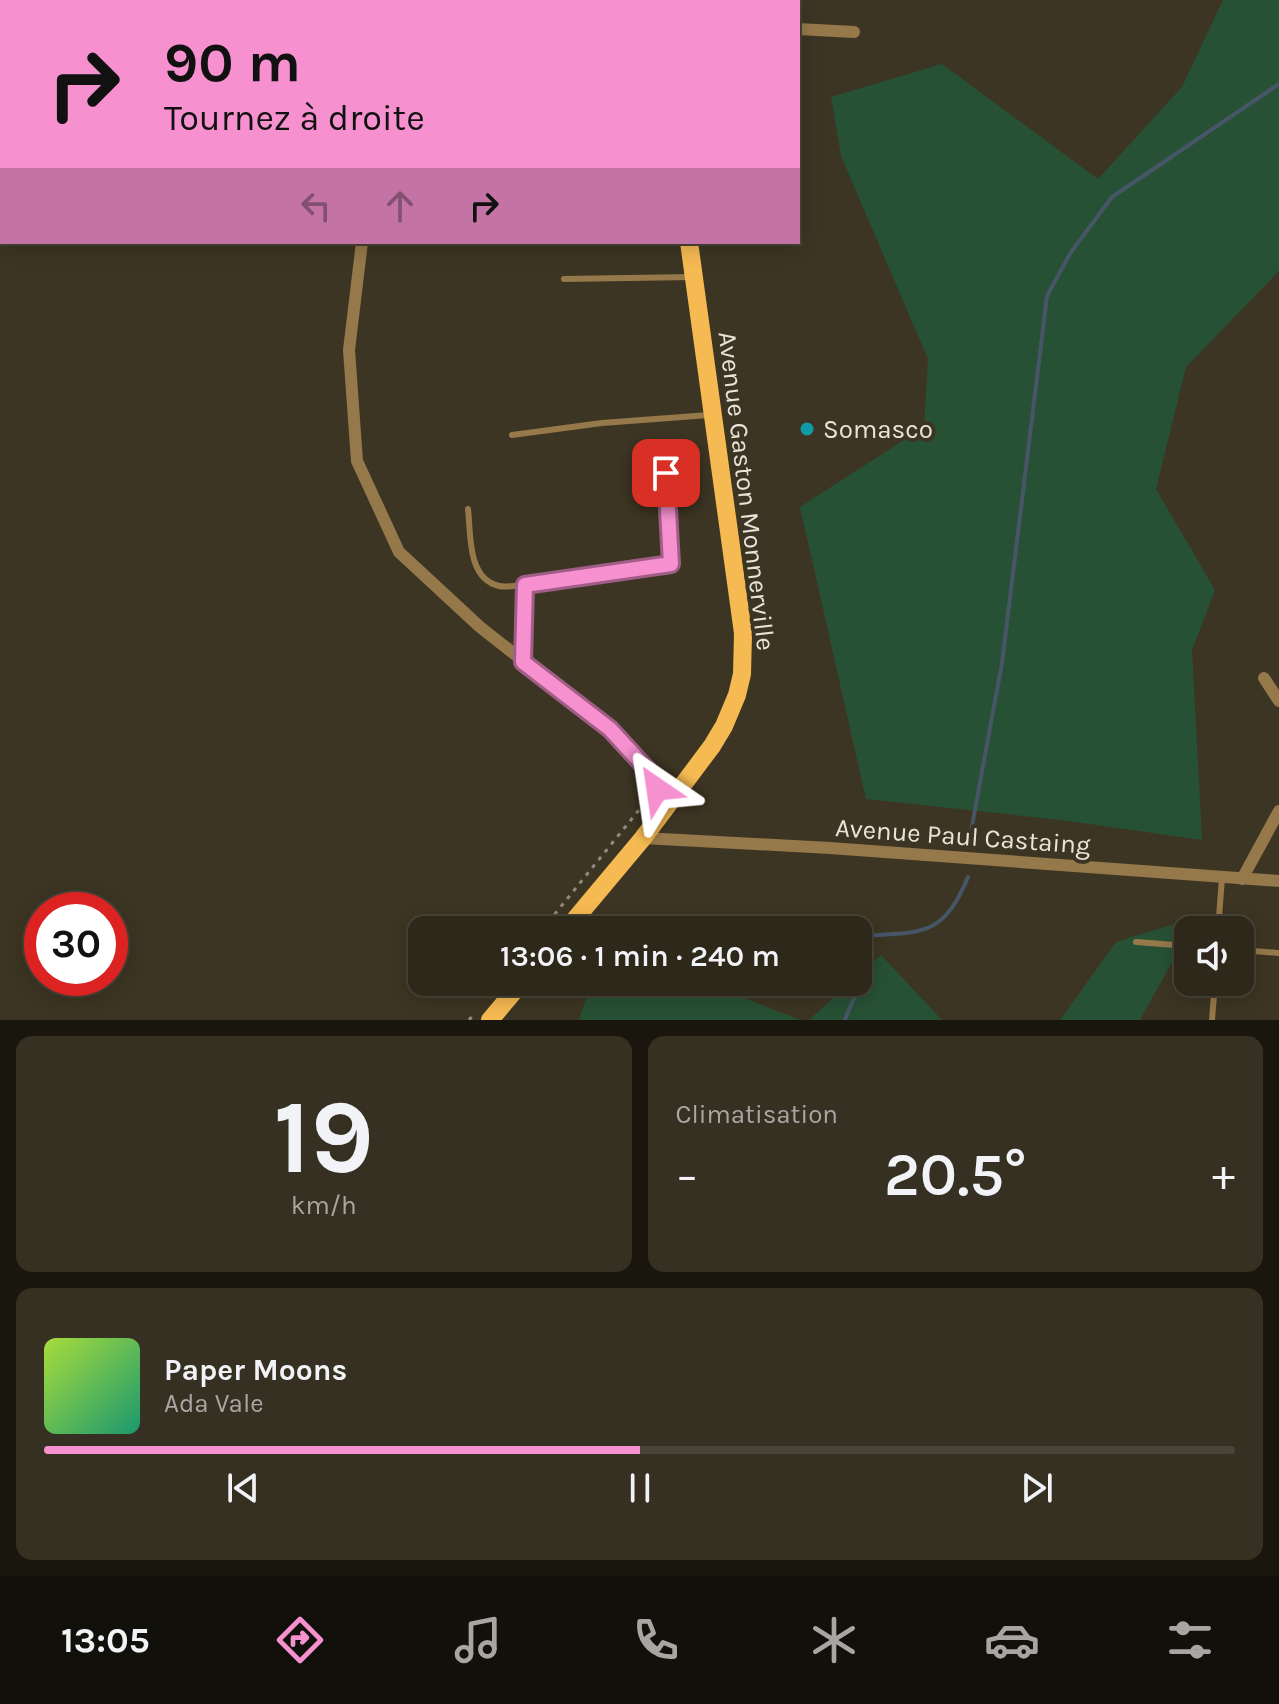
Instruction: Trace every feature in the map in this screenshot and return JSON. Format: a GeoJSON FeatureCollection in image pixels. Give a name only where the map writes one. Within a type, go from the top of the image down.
{"type":"FeatureCollection","features":[{"type":"Feature","properties":{"kind":"main road","name":"Avenue Gaston Monnerville"},"geometry":{"type":"LineString","coordinates":[[578,916],[643,838],[724,726],[742,674],[743,633],[689,244]]}},
{"type":"Feature","properties":{"kind":"main road"},"geometry":{"type":"LineString","coordinates":[[490,1020],[510,996]]}},
{"type":"Feature","properties":{"kind":"street"},"geometry":{"type":"LineString","coordinates":[[800,29],[854,32]]}},
{"type":"Feature","properties":{"kind":"street"},"geometry":{"type":"LineString","coordinates":[[362,244],[349,350],[357,461],[399,552],[480,627],[610,729],[655,778],[666,806]]}},
{"type":"Feature","properties":{"kind":"street"},"geometry":{"type":"LineString","coordinates":[[1264,678],[1279,701]]}},
{"type":"Feature","properties":{"kind":"street"},"geometry":{"type":"LineString","coordinates":[[1242,879],[1279,811]]}},
{"type":"Feature","properties":{"kind":"street","name":"Avenue Paul Castaing"},"geometry":{"type":"LineString","coordinates":[[643,838],[830,848],[1279,881]]}},
{"type":"Feature","properties":{"kind":"lane"},"geometry":{"type":"LineString","coordinates":[[564,279],[694,277]]}},
{"type":"Feature","properties":{"kind":"lane"},"geometry":{"type":"LineString","coordinates":[[512,435],[602,423],[712,415]]}},
{"type":"Feature","properties":{"kind":"lane"},"geometry":{"type":"LineString","coordinates":[[468,509],[474,561],[480,575],[498,586],[525,585],[671,564],[666,473]]}},
{"type":"Feature","properties":{"kind":"lane"},"geometry":{"type":"LineString","coordinates":[[523,662],[525,585]]}},
{"type":"Feature","properties":{"kind":"lane"},"geometry":{"type":"LineString","coordinates":[[1219,916],[1222,877]]}},
{"type":"Feature","properties":{"kind":"lane"},"geometry":{"type":"LineString","coordinates":[[1136,942],[1174,945]]}},
{"type":"Feature","properties":{"kind":"lane"},"geometry":{"type":"LineString","coordinates":[[1254,951],[1279,953]]}},
{"type":"Feature","properties":{"kind":"lane"},"geometry":{"type":"LineString","coordinates":[[1212,1020],[1214,996]]}},
{"type":"Feature","properties":{"kind":"path"},"geometry":{"type":"LineString","coordinates":[[553,916],[657,789]]}},
{"type":"Feature","properties":{"kind":"green space"},"geometry":{"type":"Polygon","coordinates":[[[1223,0],[1279,0],[1279,271],[1186,367],[1156,489],[1215,590],[1192,650],[1202,840],[1061,820],[866,799],[800,507],[924,427],[928,359],[841,156],[831,97],[942,64],[1098,179],[1182,87],[1223,0]]]}},
{"type":"Feature","properties":{"kind":"green space"},"geometry":{"type":"Polygon","coordinates":[[[1174,924],[1174,959],[1140,1020],[1060,1020],[1116,942],[1174,924]]]}},
{"type":"Feature","properties":{"kind":"green space"},"geometry":{"type":"Polygon","coordinates":[[[881,955],[942,1020],[809,1020],[836,996],[872,996],[872,963],[881,955]]]}},
{"type":"Feature","properties":{"kind":"green space"},"geometry":{"type":"Polygon","coordinates":[[[587,996],[739,996],[800,1020],[579,1020],[587,996]]]}},
{"type":"Feature","properties":{"kind":"waterway"},"geometry":{"type":"LineString","coordinates":[[970,837],[1002,663],[1047,296],[1071,252],[1112,197],[1279,84]]}},
{"type":"Feature","properties":{"kind":"waterway"},"geometry":{"type":"LineString","coordinates":[[872,935],[928,928],[949,911],[968,877]]}},
{"type":"Feature","properties":{"kind":"waterway"},"geometry":{"type":"LineString","coordinates":[[845,1020],[855,996]]}},
{"type":"Feature","properties":{"kind":"place","name":"Somasco"},"geometry":{"type":"Point","coordinates":[807,429]}},
{"type":"Feature","properties":{"kind":"route"},"geometry":{"type":"LineString","coordinates":[[657,789],[655,778],[610,729],[523,662],[525,585],[671,564],[666,473]]}}]}
